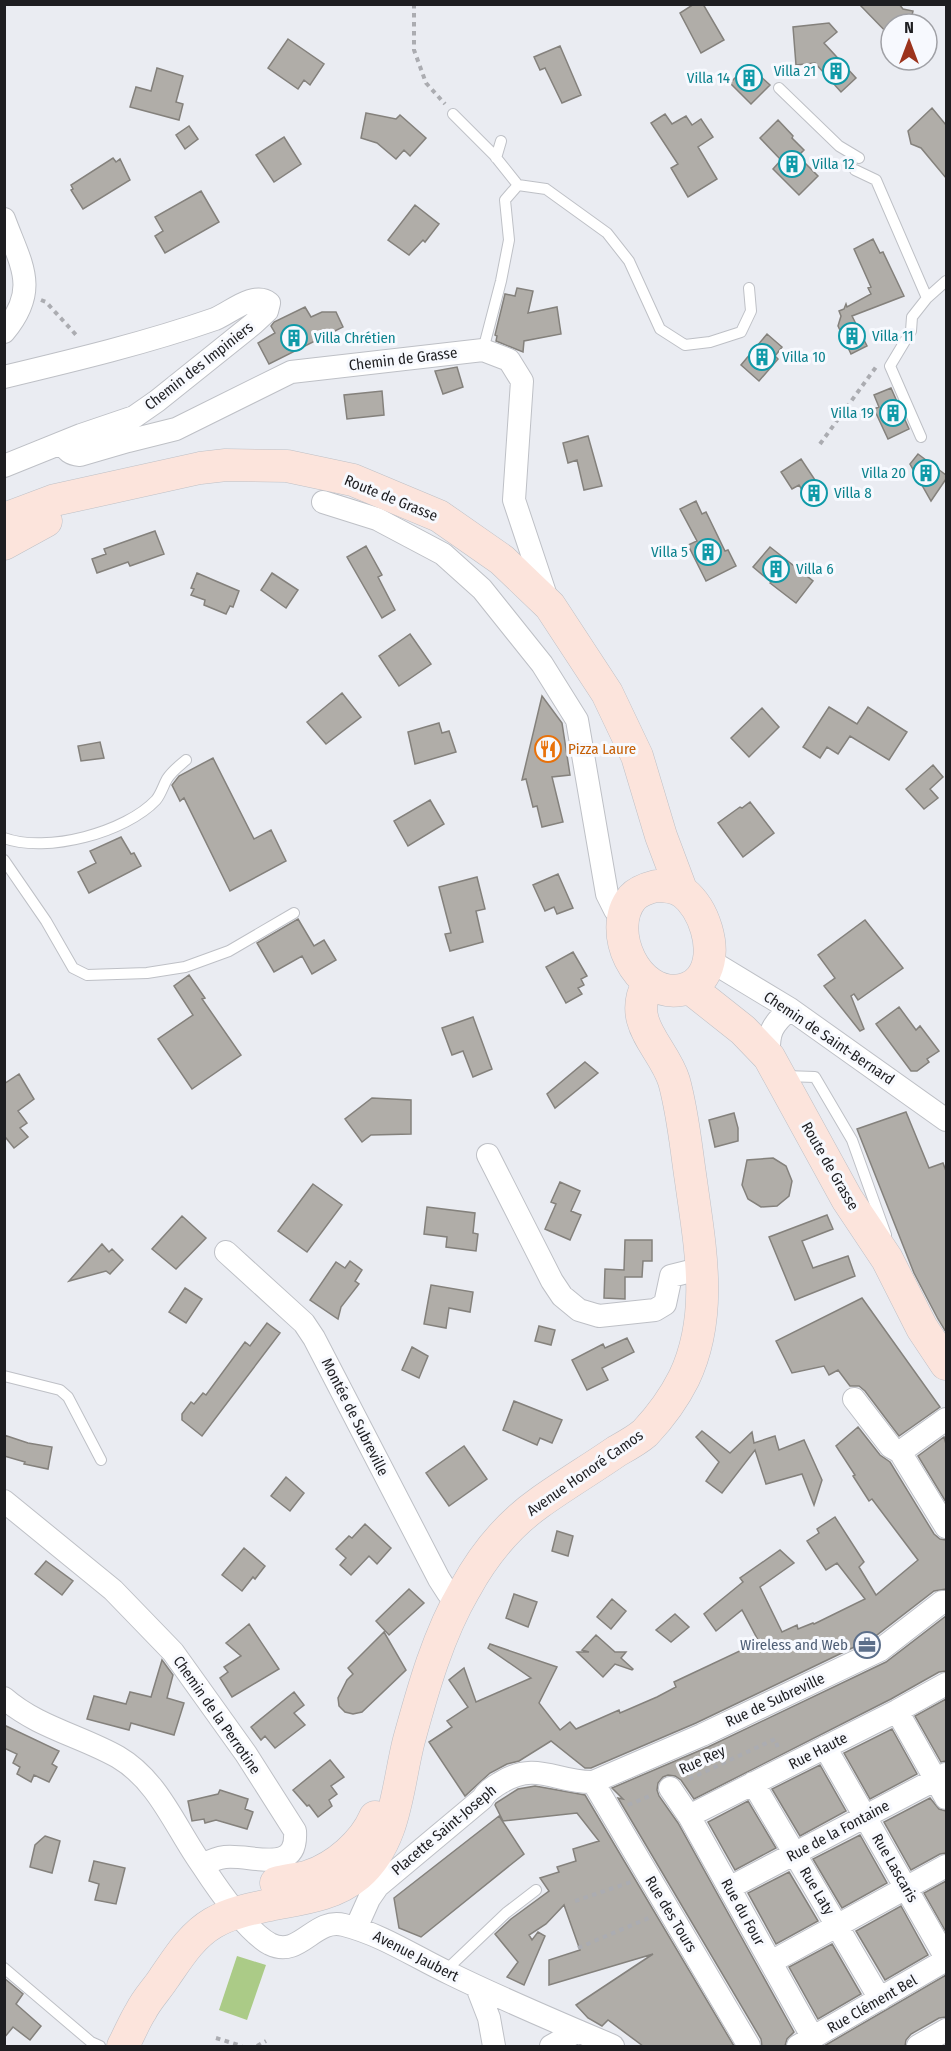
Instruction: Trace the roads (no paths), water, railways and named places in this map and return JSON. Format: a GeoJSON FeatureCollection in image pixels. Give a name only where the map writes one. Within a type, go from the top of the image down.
{"type":"FeatureCollection","features":[{"type":"Feature","properties":{"kind":"main road","name":"Route de Grasse"},"geometry":{"type":"LineString","coordinates":[[4,519],[55,500],[200,468],[226,465],[287,466],[353,480],[439,516],[502,560],[550,606],[607,693],[637,756],[661,836],[682,892]]}},
{"type":"Feature","properties":{"kind":"main road","name":"Route de Grasse"},"geometry":{"type":"LineString","coordinates":[[4,543],[29,528],[88,503],[125,484]]}},
{"type":"Feature","properties":{"kind":"main road","name":"Route de Grasse"},"geometry":{"type":"LineString","coordinates":[[644,889],[656,864],[661,836]]}},
{"type":"Feature","properties":{"kind":"main road"},"geometry":{"type":"LineString","coordinates":[[669,886],[682,892],[699,912],[706,930],[709,960],[700,980],[690,988],[674,991],[660,989],[648,983],[636,971],[630,959],[624,941],[624,918],[633,897],[644,889],[669,886]]}},
{"type":"Feature","properties":{"kind":"main road","name":"Avenue Honoré Camos"},"geometry":{"type":"LineString","coordinates":[[123,2046],[142,2008],[149,1984],[167,1945],[183,1924],[201,1907],[230,1904],[242,1889],[310,1875],[329,1867],[360,1842],[373,1822],[409,1742],[441,1640],[458,1602],[479,1565],[504,1535],[536,1505],[644,1434],[673,1398],[693,1358],[703,1305],[703,1268],[684,1129],[673,1079],[645,1029],[641,1014],[644,991],[648,983]]}},
{"type":"Feature","properties":{"kind":"main road","name":"Route de Grasse"},"geometry":{"type":"LineString","coordinates":[[690,988],[743,1030],[774,1067],[847,1198],[887,1259],[922,1328],[946,1364]]}},
{"type":"Feature","properties":{"kind":"street"},"geometry":{"type":"LineString","coordinates":[[4,219],[25,276],[25,296],[16,318],[4,332]]}},
{"type":"Feature","properties":{"kind":"street","name":"Chemin des Impiniers"},"geometry":{"type":"LineString","coordinates":[[4,377],[120,350],[217,318],[255,298],[264,299],[269,303],[267,310],[254,324],[134,417],[4,466]]}},
{"type":"Feature","properties":{"kind":"street","name":"Chemin de Grasse"},"geometry":{"type":"LineString","coordinates":[[62,443],[67,451],[80,455],[176,429],[291,372],[483,350]]}},
{"type":"Feature","properties":{"kind":"street"},"geometry":{"type":"LineString","coordinates":[[483,350],[509,360],[522,381],[514,500],[550,606]]}},
{"type":"Feature","properties":{"kind":"street","name":"Chemin des Impiniers"},"geometry":{"type":"LineString","coordinates":[[4,481],[41,462],[62,443]]}},
{"type":"Feature","properties":{"kind":"street","name":"Route de Grasse"},"geometry":{"type":"LineString","coordinates":[[323,502],[377,519],[443,554],[482,589],[542,664],[577,720],[607,894],[615,910],[624,918]]}},
{"type":"Feature","properties":{"kind":"street","name":"Chemin de Saint-Bernard"},"geometry":{"type":"LineString","coordinates":[[709,960],[790,1009],[946,1120]]}},
{"type":"Feature","properties":{"kind":"street"},"geometry":{"type":"LineString","coordinates":[[774,1067],[768,1039],[779,1018],[790,1009]]}},
{"type":"Feature","properties":{"kind":"street"},"geometry":{"type":"LineString","coordinates":[[488,1155],[552,1281],[562,1296],[579,1310],[599,1316],[655,1310],[665,1305],[671,1276],[703,1268]]}},
{"type":"Feature","properties":{"kind":"street","name":"Montée de Subreville"},"geometry":{"type":"LineString","coordinates":[[226,1252],[304,1323],[314,1338],[439,1579],[448,1593],[458,1602]]}},
{"type":"Feature","properties":{"kind":"street"},"geometry":{"type":"LineString","coordinates":[[854,1399],[891,1447],[900,1452],[946,1527]]}},
{"type":"Feature","properties":{"kind":"street"},"geometry":{"type":"LineString","coordinates":[[900,1452],[946,1419]]}},
{"type":"Feature","properties":{"kind":"street","name":"Chemin de la Perrotine"},"geometry":{"type":"LineString","coordinates":[[4,1501],[113,1590],[173,1652],[246,1754],[295,1831],[296,1842],[293,1851],[283,1859],[226,1857],[214,1859],[202,1865]]}},
{"type":"Feature","properties":{"kind":"street","name":"Rue de Subreville"},"geometry":{"type":"LineString","coordinates":[[593,1782],[693,1739],[880,1650],[942,1602],[946,1602]]}},
{"type":"Feature","properties":{"kind":"street","name":"Rue Haute"},"geometry":{"type":"LineString","coordinates":[[689,1816],[946,1684]]}},
{"type":"Feature","properties":{"kind":"street"},"geometry":{"type":"LineString","coordinates":[[4,1698],[37,1720],[119,1758],[131,1767],[153,1790],[174,1819],[190,1849],[230,1904]]}},
{"type":"Feature","properties":{"kind":"street"},"geometry":{"type":"LineString","coordinates":[[897,1711],[943,1784]]}},
{"type":"Feature","properties":{"kind":"street","name":"Rue Lascaris"},"geometry":{"type":"LineString","coordinates":[[825,1746],[946,1959]]}},
{"type":"Feature","properties":{"kind":"street","name":"Placette Saint-Joseph"},"geometry":{"type":"LineString","coordinates":[[356,1928],[369,1899],[378,1886],[482,1799],[486,1791],[513,1775],[534,1772],[579,1782],[593,1782]]}},
{"type":"Feature","properties":{"kind":"street","name":"Rue des Tours"},"geometry":{"type":"LineString","coordinates":[[593,1782],[749,2046]]}},
{"type":"Feature","properties":{"kind":"street","name":"Rue Laty"},"geometry":{"type":"LineString","coordinates":[[753,1783],[880,1999]]}},
{"type":"Feature","properties":{"kind":"street","name":"Rue de la Fontaine"},"geometry":{"type":"LineString","coordinates":[[729,1888],[865,1816],[943,1784]]}},
{"type":"Feature","properties":{"kind":"street","name":"Rue du Four"},"geometry":{"type":"LineString","coordinates":[[670,1788],[689,1816],[771,1962],[806,2042]]}},
{"type":"Feature","properties":{"kind":"street"},"geometry":{"type":"LineString","coordinates":[[771,1962],[946,1866]]}},
{"type":"Feature","properties":{"kind":"street","name":"Avenue Jaubert"},"geometry":{"type":"LineString","coordinates":[[230,1904],[254,1933],[270,1944],[288,1948],[329,1924],[338,1923],[356,1928],[385,1939],[477,1987],[613,2046]]}},
{"type":"Feature","properties":{"kind":"street","name":"Rue Clément Bel"},"geometry":{"type":"LineString","coordinates":[[806,2042],[946,1959]]}},
{"type":"Feature","properties":{"kind":"street"},"geometry":{"type":"LineString","coordinates":[[477,1987],[489,2018],[494,2046]]}},
{"type":"Feature","properties":{"kind":"street"},"geometry":{"type":"LineString","coordinates":[[918,2046],[946,2030]]}},
{"type":"Feature","properties":{"kind":"street"},"geometry":{"type":"LineString","coordinates":[[551,2046],[578,2031]]}},
{"type":"Feature","properties":{"kind":"lane"},"geometry":{"type":"LineString","coordinates":[[779,88],[839,146],[859,158]]}},
{"type":"Feature","properties":{"kind":"lane"},"geometry":{"type":"LineString","coordinates":[[453,114],[496,158],[518,185],[546,189],[607,233],[629,261],[660,329],[685,345],[710,342],[741,332],[751,310],[749,288]]}},
{"type":"Feature","properties":{"kind":"lane"},"geometry":{"type":"LineString","coordinates":[[496,158],[501,141]]}},
{"type":"Feature","properties":{"kind":"lane"},"geometry":{"type":"LineString","coordinates":[[855,170],[876,180],[927,298]]}},
{"type":"Feature","properties":{"kind":"lane"},"geometry":{"type":"LineString","coordinates":[[483,350],[509,240],[504,200],[518,185]]}},
{"type":"Feature","properties":{"kind":"lane"},"geometry":{"type":"LineString","coordinates":[[921,437],[890,366],[911,331],[912,317],[927,298],[946,281]]}},
{"type":"Feature","properties":{"kind":"lane"},"geometry":{"type":"LineString","coordinates":[[4,838],[39,843],[70,840],[124,823],[156,800],[174,770],[186,760]]}},
{"type":"Feature","properties":{"kind":"lane"},"geometry":{"type":"LineString","coordinates":[[4,860],[46,921],[73,968],[87,975],[147,973],[185,967],[229,951],[294,914]]}},
{"type":"Feature","properties":{"kind":"lane"},"geometry":{"type":"LineString","coordinates":[[4,1376],[60,1390],[68,1397],[101,1460]]}},
{"type":"Feature","properties":{"kind":"lane"},"geometry":{"type":"LineString","coordinates":[[445,1971],[506,1913],[536,1890]]}},
{"type":"Feature","properties":{"kind":"lane"},"geometry":{"type":"LineString","coordinates":[[4,1968],[92,2042],[100,2046]]}},
{"type":"Feature","properties":{"kind":"place","name":"Villa 21"},"geometry":{"type":"Point","coordinates":[836,71]}},
{"type":"Feature","properties":{"kind":"place","name":"Villa 14"},"geometry":{"type":"Point","coordinates":[749,78]}},
{"type":"Feature","properties":{"kind":"place","name":"Villa 12"},"geometry":{"type":"Point","coordinates":[792,164]}},
{"type":"Feature","properties":{"kind":"place","name":"Villa 11"},"geometry":{"type":"Point","coordinates":[852,336]}},
{"type":"Feature","properties":{"kind":"place","name":"Villa Chrétien"},"geometry":{"type":"Point","coordinates":[294,338]}},
{"type":"Feature","properties":{"kind":"place","name":"Villa 10"},"geometry":{"type":"Point","coordinates":[762,357]}},
{"type":"Feature","properties":{"kind":"place","name":"Villa 19"},"geometry":{"type":"Point","coordinates":[893,413]}},
{"type":"Feature","properties":{"kind":"place","name":"Villa 20"},"geometry":{"type":"Point","coordinates":[926,473]}},
{"type":"Feature","properties":{"kind":"place","name":"Villa 8"},"geometry":{"type":"Point","coordinates":[814,493]}},
{"type":"Feature","properties":{"kind":"place","name":"Villa 5"},"geometry":{"type":"Point","coordinates":[708,552]}},
{"type":"Feature","properties":{"kind":"place","name":"Villa 6"},"geometry":{"type":"Point","coordinates":[776,569]}},
{"type":"Feature","properties":{"kind":"place","name":"Pizza Laure"},"geometry":{"type":"Point","coordinates":[548,749]}},
{"type":"Feature","properties":{"kind":"place","name":"Wireless and Web"},"geometry":{"type":"Point","coordinates":[867,1645]}}]}
